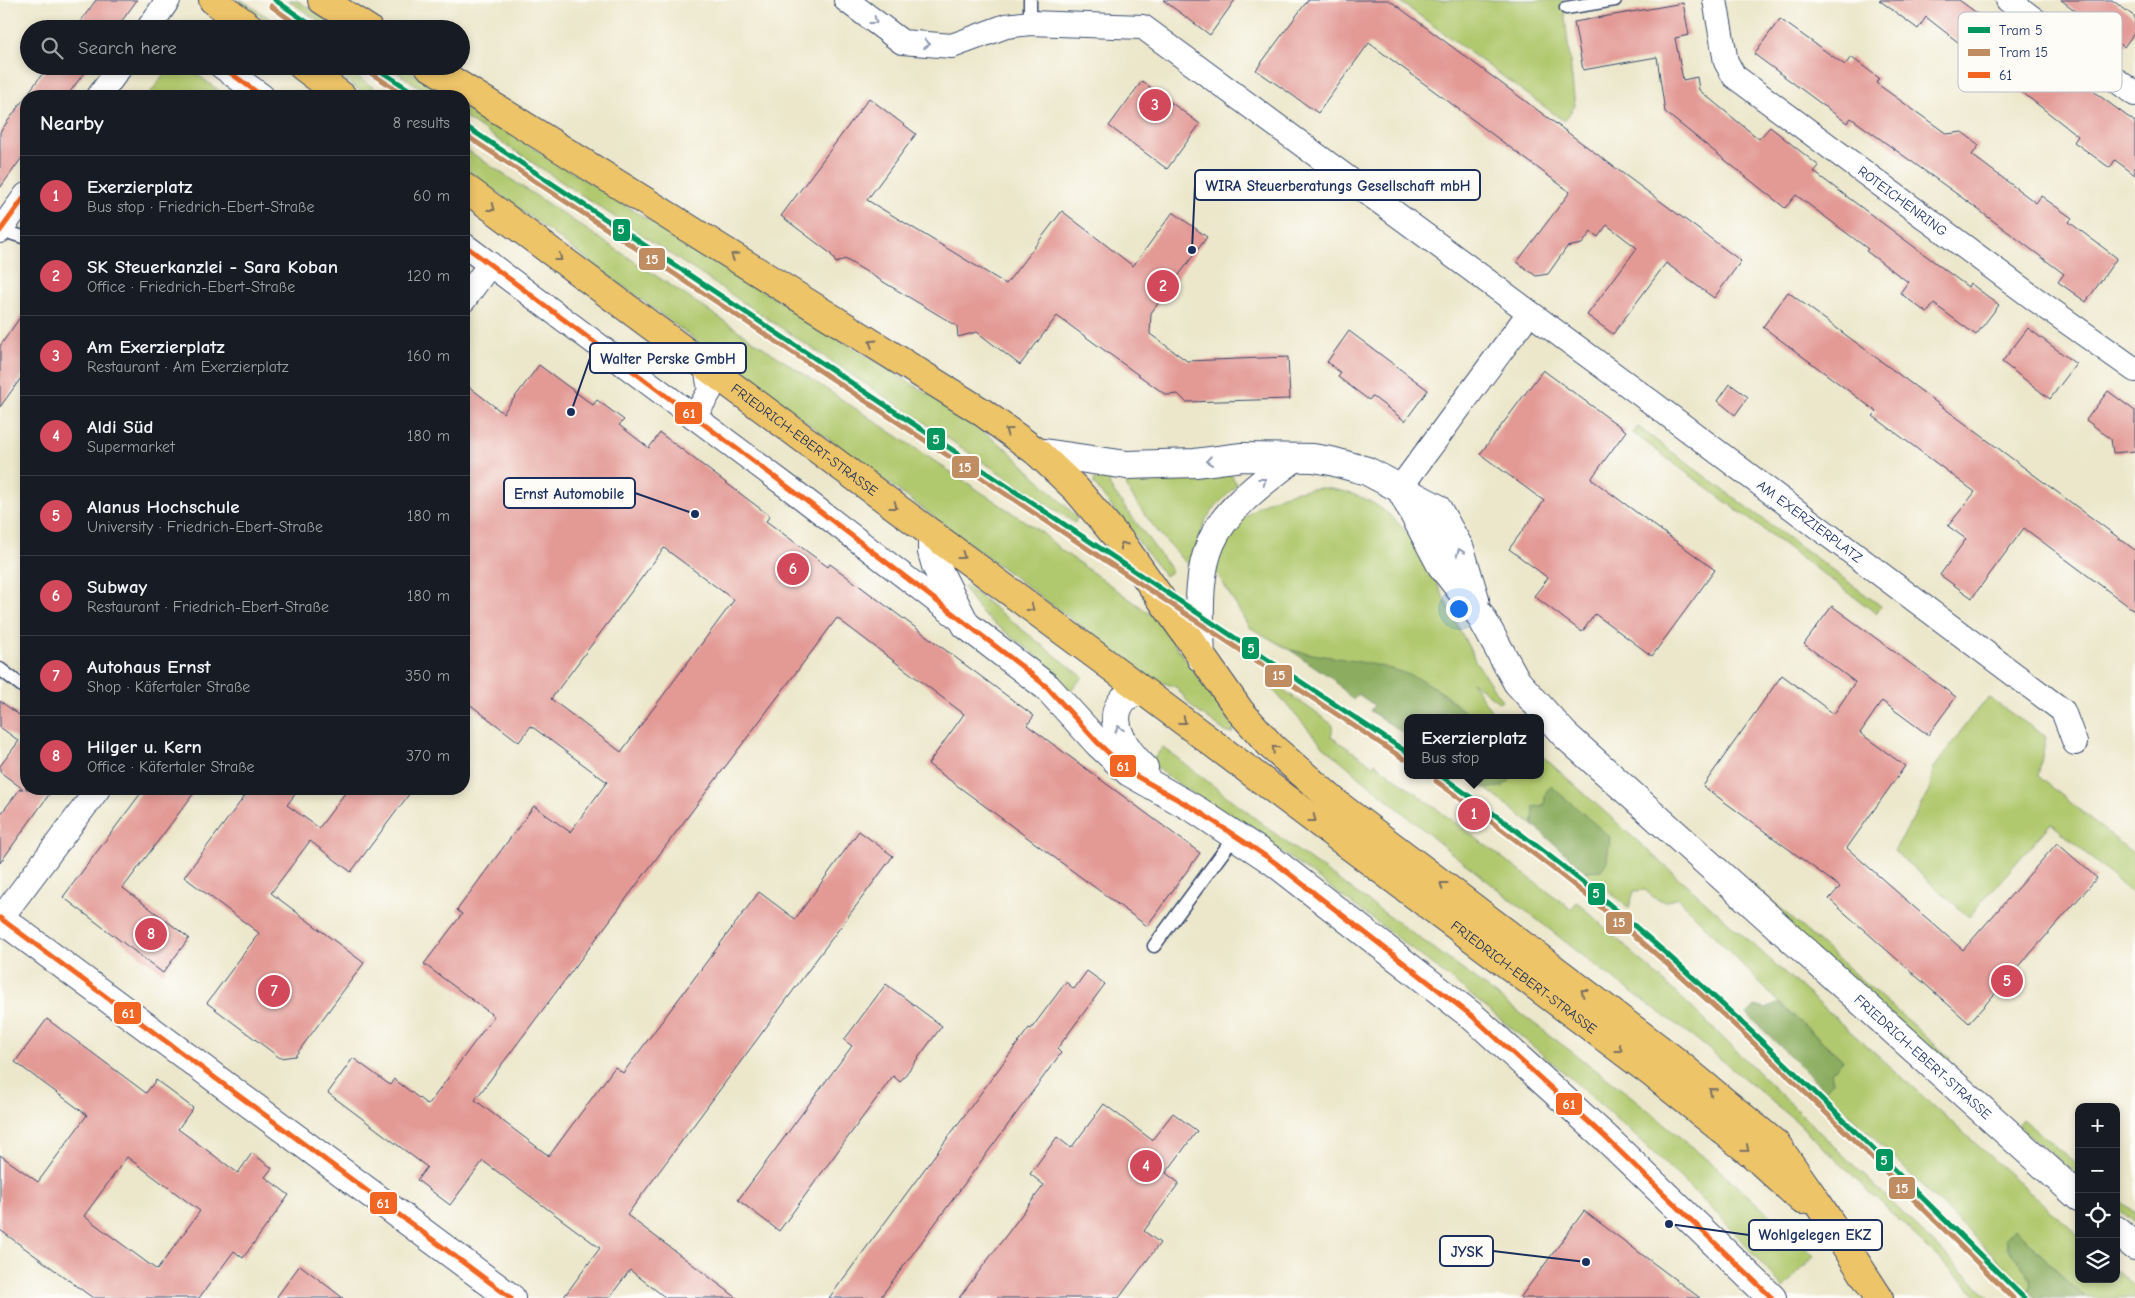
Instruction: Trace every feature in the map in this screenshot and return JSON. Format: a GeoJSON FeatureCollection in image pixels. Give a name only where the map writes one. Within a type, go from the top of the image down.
{"type":"FeatureCollection","features":[{"type":"Feature","properties":{"kind":"main road"},"geometry":{"type":"LineString","coordinates":[[213,0],[240,20]]}},
{"type":"Feature","properties":{"kind":"main road"},"geometry":{"type":"LineString","coordinates":[[322,0],[354,20]]}},
{"type":"Feature","properties":{"kind":"main road"},"geometry":{"type":"LineString","coordinates":[[314,75],[334,90]]}},
{"type":"Feature","properties":{"kind":"main road","name":"FRIEDRICH-EBERT-STRASSE"},"geometry":{"type":"LineString","coordinates":[[443,75],[467,90]]}},
{"type":"Feature","properties":{"kind":"main road","name":"FRIEDRICH-EBERT-STRASSE"},"geometry":{"type":"LineString","coordinates":[[470,92],[982,412],[1037,452],[1076,488],[1121,542],[1240,711],[1272,747],[1311,783],[1674,1060],[1777,1145],[1879,1298]]}},
{"type":"Feature","properties":{"kind":"main road","name":"FRIEDRICH-EBERT-STRASSE"},"geometry":{"type":"LineString","coordinates":[[470,191],[1144,692],[1653,1074],[1751,1153],[1806,1203],[1844,1259],[1867,1298]]}},
{"type":"Feature","properties":{"kind":"street"},"geometry":{"type":"LineString","coordinates":[[160,20],[168,0]]}},
{"type":"Feature","properties":{"kind":"street","name":"AM EXERZIERPLATZ"},"geometry":{"type":"LineString","coordinates":[[846,0],[902,42],[952,46],[1006,26],[1030,23],[1143,27],[1651,402],[2063,711],[2076,743]]}},
{"type":"Feature","properties":{"kind":"street","name":"ROTEICHENRING"},"geometry":{"type":"LineString","coordinates":[[1715,0],[1726,62],[1734,76],[2034,299],[2135,370]]}},
{"type":"Feature","properties":{"kind":"street"},"geometry":{"type":"LineString","coordinates":[[2008,0],[2024,12]]}},
{"type":"Feature","properties":{"kind":"street"},"geometry":{"type":"LineString","coordinates":[[103,90],[114,75]]}},
{"type":"Feature","properties":{"kind":"street"},"geometry":{"type":"LineString","coordinates":[[233,75],[254,90]]}},
{"type":"Feature","properties":{"kind":"street"},"geometry":{"type":"LineString","coordinates":[[2122,84],[2135,94]]}},
{"type":"Feature","properties":{"kind":"street"},"geometry":{"type":"LineString","coordinates":[[0,230],[20,203]]}},
{"type":"Feature","properties":{"kind":"street"},"geometry":{"type":"LineString","coordinates":[[470,249],[694,417],[1046,687],[1098,743],[1129,772],[1170,794],[1273,861],[1472,1016],[1605,1137],[1772,1298]]}},
{"type":"Feature","properties":{"kind":"street"},"geometry":{"type":"LineString","coordinates":[[470,292],[490,264]]}},
{"type":"Feature","properties":{"kind":"street"},"geometry":{"type":"LineString","coordinates":[[1400,488],[1529,313]]}},
{"type":"Feature","properties":{"kind":"street"},"geometry":{"type":"LineString","coordinates":[[694,417],[710,391],[706,366]]}},
{"type":"Feature","properties":{"kind":"street","name":"FRIEDRICH-EBERT-STRASSE"},"geometry":{"type":"LineString","coordinates":[[1037,452],[1122,464],[1195,463],[1242,457],[1313,458],[1349,465],[1367,471],[1400,488],[1441,565],[1480,615],[1517,682],[1565,735],[2075,1193]]}},
{"type":"Feature","properties":{"kind":"street"},"geometry":{"type":"LineString","coordinates":[[1201,658],[1201,578],[1211,539],[1236,504],[1294,458]]}},
{"type":"Feature","properties":{"kind":"street"},"geometry":{"type":"LineString","coordinates":[[932,534],[932,552],[936,566],[966,624]]}},
{"type":"Feature","properties":{"kind":"street"},"geometry":{"type":"LineString","coordinates":[[1144,692],[1138,691],[1126,696],[1118,709],[1116,723],[1127,750],[1170,794]]}},
{"type":"Feature","properties":{"kind":"street"},"geometry":{"type":"LineString","coordinates":[[93,795],[0,918],[511,1298]]}},
{"type":"Feature","properties":{"kind":"street"},"geometry":{"type":"LineString","coordinates":[[2120,1233],[2135,1246]]}},
{"type":"Feature","properties":{"kind":"lane"},"geometry":{"type":"LineString","coordinates":[[1030,0],[1030,23]]}},
{"type":"Feature","properties":{"kind":"lane"},"geometry":{"type":"LineString","coordinates":[[1566,8],[1615,0]]}},
{"type":"Feature","properties":{"kind":"lane"},"geometry":{"type":"LineString","coordinates":[[0,230],[20,236]]}},
{"type":"Feature","properties":{"kind":"lane"},"geometry":{"type":"LineString","coordinates":[[0,669],[20,684]]}},
{"type":"Feature","properties":{"kind":"lane"},"geometry":{"type":"LineString","coordinates":[[1154,946],[1235,836]]}},
{"type":"Feature","properties":{"kind":"green space"},"geometry":{"type":"Polygon","coordinates":[[[239,0],[242,0],[272,20],[265,20],[239,0]]]}},
{"type":"Feature","properties":{"kind":"green space"},"geometry":{"type":"Polygon","coordinates":[[[288,0],[296,0],[328,20],[318,20],[288,0]]]}},
{"type":"Feature","properties":{"kind":"green space"},"geometry":{"type":"Polygon","coordinates":[[[1398,0],[1563,0],[1575,106],[1564,121],[1398,0]]]}},
{"type":"Feature","properties":{"kind":"green space"},"geometry":{"type":"Polygon","coordinates":[[[163,75],[198,75],[218,90],[152,90],[163,75]]]}},
{"type":"Feature","properties":{"kind":"green space"},"geometry":{"type":"Polygon","coordinates":[[[338,75],[354,75],[377,90],[359,90],[338,75]]]}},
{"type":"Feature","properties":{"kind":"green space"},"geometry":{"type":"Polygon","coordinates":[[[402,75],[416,75],[440,90],[424,90],[402,75]]]}},
{"type":"Feature","properties":{"kind":"green space"},"geometry":{"type":"Polygon","coordinates":[[[470,109],[952,409],[1008,450],[1077,517],[1075,523],[470,121],[470,109]]]}},
{"type":"Feature","properties":{"kind":"green space"},"geometry":{"type":"Polygon","coordinates":[[[470,152],[1041,532],[1061,550],[1156,618],[1234,727],[1233,733],[1227,733],[1193,708],[1176,687],[1152,679],[470,172],[470,152]]]}},
{"type":"Feature","properties":{"kind":"green space"},"geometry":{"type":"Polygon","coordinates":[[[1638,427],[1881,606],[1876,613],[1633,433],[1638,427]]]}},
{"type":"Feature","properties":{"kind":"green space"},"geometry":{"type":"Polygon","coordinates":[[[1229,471],[1237,485],[1206,519],[1190,566],[1142,511],[1127,487],[1124,478],[1153,479],[1229,471]]]}},
{"type":"Feature","properties":{"kind":"green space"},"geometry":{"type":"Polygon","coordinates":[[[1097,477],[1109,478],[1110,487],[1172,571],[1165,576],[1094,484],[1094,480],[1097,477]]]}},
{"type":"Feature","properties":{"kind":"green space"},"geometry":{"type":"Polygon","coordinates":[[[1323,488],[1340,491],[1368,500],[1391,516],[1411,539],[1421,552],[1476,662],[1502,701],[1500,703],[1471,681],[1494,714],[1467,714],[1446,695],[1424,681],[1387,669],[1290,650],[1249,627],[1214,568],[1227,540],[1237,525],[1247,515],[1270,500],[1296,491],[1323,488]]]}},
{"type":"Feature","properties":{"kind":"green space"},"geometry":{"type":"Polygon","coordinates":[[[965,585],[1083,677],[1068,693],[1042,660],[982,614],[963,587],[965,585]]]}},
{"type":"Feature","properties":{"kind":"green space"},"geometry":{"type":"Polygon","coordinates":[[[1290,650],[1359,662],[1411,675],[1449,698],[1467,714],[1404,714],[1404,733],[1370,711],[1374,705],[1358,694],[1353,700],[1329,676],[1290,650]]]}},
{"type":"Feature","properties":{"kind":"green space"},"geometry":{"type":"Polygon","coordinates":[[[1272,682],[1333,725],[1331,737],[1373,765],[1375,763],[1571,909],[1577,902],[1690,1006],[1990,1298],[1980,1298],[1796,1121],[1695,1038],[1599,968],[1449,851],[1323,746],[1269,685],[1272,682]]]}},
{"type":"Feature","properties":{"kind":"green space"},"geometry":{"type":"Polygon","coordinates":[[[1989,698],[2046,737],[2038,776],[2135,855],[2135,896],[2051,823],[1969,917],[1894,851],[1929,791],[1933,769],[1972,716],[1989,698]]]}},
{"type":"Feature","properties":{"kind":"green space"},"geometry":{"type":"Polygon","coordinates":[[[1163,747],[1295,849],[1436,950],[1636,1100],[1731,1180],[1814,1256],[1783,1288],[1718,1215],[1659,1158],[1558,1067],[1453,981],[1346,899],[1274,847],[1150,763],[1163,747]]]}},
{"type":"Feature","properties":{"kind":"green space"},"geometry":{"type":"Polygon","coordinates":[[[1544,758],[2075,1232],[2075,1283],[2120,1283],[2120,1274],[2135,1287],[2135,1298],[2085,1298],[2014,1228],[2006,1247],[2027,1273],[2030,1279],[2029,1291],[1825,1090],[1833,1082],[1831,1073],[1842,1059],[1779,1003],[1678,898],[1663,901],[1656,899],[1645,890],[1634,891],[1629,908],[1585,871],[1601,870],[1546,792],[1544,805],[1534,807],[1533,825],[1486,789],[1503,786],[1511,779],[1544,779],[1544,758]]]}},
{"type":"Feature","properties":{"kind":"green space"},"geometry":{"type":"Polygon","coordinates":[[[1471,779],[1511,779],[1503,786],[1486,789],[1471,779]]]}},
{"type":"Feature","properties":{"kind":"green space"},"geometry":{"type":"Polygon","coordinates":[[[1551,786],[1610,837],[1607,861],[1601,870],[1585,871],[1533,825],[1534,807],[1544,805],[1546,792],[1551,786]]]}},
{"type":"Feature","properties":{"kind":"green space"},"geometry":{"type":"Polygon","coordinates":[[[1754,885],[1950,1058],[1943,1066],[1747,893],[1754,885]]]}},
{"type":"Feature","properties":{"kind":"green space"},"geometry":{"type":"Polygon","coordinates":[[[1779,1003],[1843,1060],[1831,1073],[1833,1082],[1825,1090],[1747,1014],[1755,1006],[1766,1009],[1779,1003]]]}},
{"type":"Feature","properties":{"kind":"green space"},"geometry":{"type":"Polygon","coordinates":[[[2022,1119],[2075,1163],[2075,1173],[2017,1125],[2022,1119]]]}},
{"type":"Feature","properties":{"kind":"green space"},"geometry":{"type":"Polygon","coordinates":[[[2120,1200],[2135,1213],[2135,1223],[2120,1210],[2120,1200]]]}},
{"type":"Feature","properties":{"kind":"green space"},"geometry":{"type":"Polygon","coordinates":[[[2014,1228],[2085,1298],[2036,1298],[2029,1291],[2031,1284],[2026,1270],[2007,1245],[2005,1238],[2014,1228]]]}},
{"type":"Feature","properties":{"kind":"building"},"geometry":{"type":"Polygon","coordinates":[[[96,0],[137,0],[123,20],[82,20],[96,0]]]}},
{"type":"Feature","properties":{"kind":"building"},"geometry":{"type":"Polygon","coordinates":[[[1163,0],[1235,0],[1210,35],[1163,0]]]}},
{"type":"Feature","properties":{"kind":"building"},"geometry":{"type":"Polygon","coordinates":[[[1308,0],[1389,0],[1741,261],[1714,298],[1666,263],[1613,334],[1587,315],[1637,248],[1607,225],[1598,237],[1591,232],[1582,244],[1567,247],[1548,274],[1536,276],[1517,262],[1570,192],[1449,102],[1369,43],[1318,113],[1256,70],[1308,0]]]}},
{"type":"Feature","properties":{"kind":"building"},"geometry":{"type":"Polygon","coordinates":[[[1879,0],[1959,0],[1975,12],[1958,12],[1958,42],[1926,17],[1918,29],[1879,0]]]}},
{"type":"Feature","properties":{"kind":"building"},"geometry":{"type":"Polygon","coordinates":[[[2061,0],[2112,0],[2135,17],[2135,32],[2124,47],[2122,46],[2122,12],[2077,12],[2061,0]]]}},
{"type":"Feature","properties":{"kind":"building"},"geometry":{"type":"Polygon","coordinates":[[[1683,3],[1689,35],[1675,38],[1683,80],[1697,77],[1699,90],[1759,139],[1770,127],[1819,166],[1814,172],[1968,287],[1970,283],[1999,305],[1976,335],[1934,304],[1927,313],[1900,293],[1908,282],[1866,251],[1868,249],[1796,195],[1785,208],[1665,112],[1657,57],[1583,70],[1574,22],[1683,3]]]}},
{"type":"Feature","properties":{"kind":"building"},"geometry":{"type":"Polygon","coordinates":[[[1780,19],[1845,65],[1851,57],[1879,78],[1876,83],[1947,134],[1962,132],[1979,145],[1972,155],[2036,203],[2041,196],[2072,218],[2069,222],[2117,258],[2086,302],[2058,282],[2064,274],[1968,202],[1851,118],[1847,123],[1754,54],[1780,19]]]}},
{"type":"Feature","properties":{"kind":"building"},"geometry":{"type":"Polygon","coordinates":[[[41,75],[82,75],[71,90],[30,90],[41,75]]]}},
{"type":"Feature","properties":{"kind":"building"},"geometry":{"type":"Polygon","coordinates":[[[1142,81],[1200,124],[1167,169],[1109,126],[1142,81]]]}},
{"type":"Feature","properties":{"kind":"building"},"geometry":{"type":"Polygon","coordinates":[[[2022,92],[2094,92],[2135,122],[2135,175],[2115,160],[2110,168],[2074,142],[2078,136],[2022,92]]]}},
{"type":"Feature","properties":{"kind":"building"},"geometry":{"type":"Polygon","coordinates":[[[869,98],[916,134],[867,200],[1006,284],[1062,211],[1133,266],[1173,212],[1207,237],[1151,313],[1150,334],[1187,361],[1288,357],[1290,399],[1186,402],[1178,394],[1166,395],[1057,316],[1020,365],[977,332],[958,337],[957,326],[845,259],[836,263],[830,253],[781,216],[869,98]]]}},
{"type":"Feature","properties":{"kind":"building"},"geometry":{"type":"Polygon","coordinates":[[[20,104],[20,160],[0,188],[0,132],[20,104]]]}},
{"type":"Feature","properties":{"kind":"building"},"geometry":{"type":"Polygon","coordinates":[[[1788,292],[2135,550],[2135,611],[2024,528],[1972,598],[1940,575],[1966,539],[1948,526],[1975,492],[1873,416],[1877,412],[1763,327],[1788,292]]]}},
{"type":"Feature","properties":{"kind":"building"},"geometry":{"type":"Polygon","coordinates":[[[20,318],[20,379],[0,407],[0,346],[20,318]]]}},
{"type":"Feature","properties":{"kind":"building"},"geometry":{"type":"Polygon","coordinates":[[[2028,328],[2076,364],[2050,399],[2002,362],[2028,328]]]}},
{"type":"Feature","properties":{"kind":"building"},"geometry":{"type":"Polygon","coordinates":[[[1349,331],[1428,390],[1405,421],[1372,396],[1369,400],[1338,377],[1341,373],[1327,362],[1349,331]]]}},
{"type":"Feature","properties":{"kind":"building"},"geometry":{"type":"Polygon","coordinates":[[[539,365],[593,405],[597,400],[624,420],[619,425],[649,448],[660,433],[770,516],[766,521],[828,567],[830,564],[1034,716],[1027,725],[1200,853],[1147,926],[928,764],[964,714],[837,618],[475,1100],[549,1156],[615,1067],[623,1073],[759,892],[795,919],[859,831],[893,856],[627,1215],[737,1298],[666,1298],[630,1270],[609,1298],[563,1298],[600,1248],[483,1161],[450,1205],[417,1180],[427,1167],[328,1093],[353,1058],[390,1085],[394,1079],[428,1105],[494,1016],[424,964],[462,914],[457,910],[534,806],[570,832],[607,782],[531,726],[519,742],[470,705],[470,388],[503,413],[539,365]],[[664,548],[551,699],[621,752],[734,600],[664,548]]]}},
{"type":"Feature","properties":{"kind":"building"},"geometry":{"type":"Polygon","coordinates":[[[1543,370],[1626,431],[1591,479],[1715,570],[1652,656],[1595,614],[1582,632],[1534,596],[1548,578],[1509,549],[1544,501],[1480,454],[1543,370]]]}},
{"type":"Feature","properties":{"kind":"building"},"geometry":{"type":"Polygon","coordinates":[[[1730,384],[1748,397],[1735,415],[1718,401],[1730,384]]]}},
{"type":"Feature","properties":{"kind":"building"},"geometry":{"type":"Polygon","coordinates":[[[2108,391],[2135,411],[2135,451],[2113,453],[2111,439],[2086,420],[2108,391]]]}},
{"type":"Feature","properties":{"kind":"building"},"geometry":{"type":"Polygon","coordinates":[[[1832,606],[1956,697],[1928,735],[1882,701],[1860,733],[1905,766],[1847,848],[1963,950],[2057,843],[2097,878],[1969,1023],[1829,899],[1840,887],[1703,786],[1782,675],[1834,714],[1855,682],[1804,644],[1832,606]]]}},
{"type":"Feature","properties":{"kind":"building"},"geometry":{"type":"Polygon","coordinates":[[[0,701],[20,716],[20,787],[0,772],[0,766],[19,741],[0,727],[0,701]]]}},
{"type":"Feature","properties":{"kind":"building"},"geometry":{"type":"Polygon","coordinates":[[[20,789],[20,795],[49,795],[0,863],[0,815],[20,789]]]}},
{"type":"Feature","properties":{"kind":"building"},"geometry":{"type":"Polygon","coordinates":[[[140,795],[193,795],[123,888],[189,938],[163,973],[63,897],[140,795]]]}},
{"type":"Feature","properties":{"kind":"building"},"geometry":{"type":"Polygon","coordinates":[[[246,795],[294,795],[287,805],[319,828],[344,795],[409,795],[351,872],[310,841],[271,893],[364,963],[295,1056],[280,1058],[207,1003],[259,933],[184,877],[246,795]]]}},
{"type":"Feature","properties":{"kind":"building"},"geometry":{"type":"Polygon","coordinates":[[[1087,971],[1105,984],[1057,1049],[1061,1053],[880,1298],[829,1298],[1029,1028],[1031,1029],[1066,982],[1074,989],[1087,971]]]}},
{"type":"Feature","properties":{"kind":"building"},"geometry":{"type":"Polygon","coordinates":[[[886,984],[942,1026],[900,1082],[893,1076],[779,1231],[738,1200],[852,1046],[844,1040],[886,984]]]}},
{"type":"Feature","properties":{"kind":"building"},"geometry":{"type":"Polygon","coordinates":[[[47,1019],[146,1093],[156,1080],[193,1108],[178,1129],[238,1173],[252,1153],[272,1168],[265,1177],[289,1195],[243,1258],[234,1251],[199,1298],[93,1298],[0,1230],[0,1155],[38,1182],[87,1115],[15,1062],[47,1019]],[[127,1157],[84,1216],[157,1270],[200,1211],[127,1157]]]}},
{"type":"Feature","properties":{"kind":"building"},"geometry":{"type":"Polygon","coordinates":[[[1104,1104],[1152,1140],[1173,1113],[1197,1131],[1166,1173],[1179,1183],[1144,1231],[1160,1243],[1119,1298],[959,1298],[1044,1185],[1030,1174],[1057,1137],[1071,1148],[1104,1104]]]}},
{"type":"Feature","properties":{"kind":"building"},"geometry":{"type":"Polygon","coordinates":[[[1584,1211],[1700,1298],[1520,1298],[1584,1211]]]}},
{"type":"Feature","properties":{"kind":"building"},"geometry":{"type":"Polygon","coordinates":[[[300,1265],[343,1298],[276,1298],[300,1265]]]}},
{"type":"Feature","properties":{"kind":"tram line","name":"5"},"geometry":{"type":"LineString","coordinates":[[275,0],[304,20]]}},
{"type":"Feature","properties":{"kind":"tram line","name":"15"},"geometry":{"type":"LineString","coordinates":[[271,6],[290,20]]}},
{"type":"Feature","properties":{"kind":"tram line","name":"15"},"geometry":{"type":"LineString","coordinates":[[374,75],[397,90]]}},
{"type":"Feature","properties":{"kind":"tram line","name":"5"},"geometry":{"type":"LineString","coordinates":[[387,75],[410,90]]}},
{"type":"Feature","properties":{"kind":"tram line","name":"5"},"geometry":{"type":"LineString","coordinates":[[470,129],[1404,750]]}},
{"type":"Feature","properties":{"kind":"tram line","name":"15"},"geometry":{"type":"LineString","coordinates":[[470,138],[1404,759]]}},
{"type":"Feature","properties":{"kind":"tram line","name":"5"},"geometry":{"type":"LineString","coordinates":[[1445,779],[1559,863],[1708,991],[1815,1092],[2024,1298]]}},
{"type":"Feature","properties":{"kind":"tram line","name":"15"},"geometry":{"type":"LineString","coordinates":[[1436,781],[1591,899],[1701,994],[1858,1144],[2013,1298]]}},
{"type":"Feature","properties":{"kind":"transit line","name":"61"},"geometry":{"type":"LineString","coordinates":[[233,75],[254,90]]}},
{"type":"Feature","properties":{"kind":"transit line","name":"61"},"geometry":{"type":"LineString","coordinates":[[0,231],[20,203]]}},
{"type":"Feature","properties":{"kind":"transit line","name":"61"},"geometry":{"type":"LineString","coordinates":[[470,249],[800,496],[1020,665],[1047,687],[1098,743],[1129,772],[1198,811],[1273,861],[1472,1016],[1605,1137],[1772,1298]]}},
{"type":"Feature","properties":{"kind":"transit line","name":"61"},"geometry":{"type":"LineString","coordinates":[[0,918],[511,1298]]}},
{"type":"Feature","properties":{"kind":"place","name":"Am Exerzierplatz"},"geometry":{"type":"Point","coordinates":[1155,105]}},
{"type":"Feature","properties":{"kind":"place","name":"WIRA Steuerberatungs Gesellschaft mbH"},"geometry":{"type":"Point","coordinates":[1192,250]}},
{"type":"Feature","properties":{"kind":"place","name":"SK Steuerkanzlei - Sara Koban"},"geometry":{"type":"Point","coordinates":[1163,286]}},
{"type":"Feature","properties":{"kind":"place","name":"Walter Perske GmbH"},"geometry":{"type":"Point","coordinates":[571,412]}},
{"type":"Feature","properties":{"kind":"place","name":"Ernst Automobile"},"geometry":{"type":"Point","coordinates":[695,514]}},
{"type":"Feature","properties":{"kind":"place","name":"Subway"},"geometry":{"type":"Point","coordinates":[793,569]}},
{"type":"Feature","properties":{"kind":"place","name":"Exerzierplatz"},"geometry":{"type":"Point","coordinates":[1474,814]}},
{"type":"Feature","properties":{"kind":"place","name":"Hilger u. Kern"},"geometry":{"type":"Point","coordinates":[151,934]}},
{"type":"Feature","properties":{"kind":"place","name":"Alanus Hochschule"},"geometry":{"type":"Point","coordinates":[2007,981]}},
{"type":"Feature","properties":{"kind":"place","name":"Autohaus Ernst"},"geometry":{"type":"Point","coordinates":[274,991]}},
{"type":"Feature","properties":{"kind":"place","name":"Aldi Süd"},"geometry":{"type":"Point","coordinates":[1146,1166]}},
{"type":"Feature","properties":{"kind":"place","name":"Wohlgelegen EKZ"},"geometry":{"type":"Point","coordinates":[1669,1224]}},
{"type":"Feature","properties":{"kind":"place","name":"JYSK"},"geometry":{"type":"Point","coordinates":[1586,1262]}}]}
